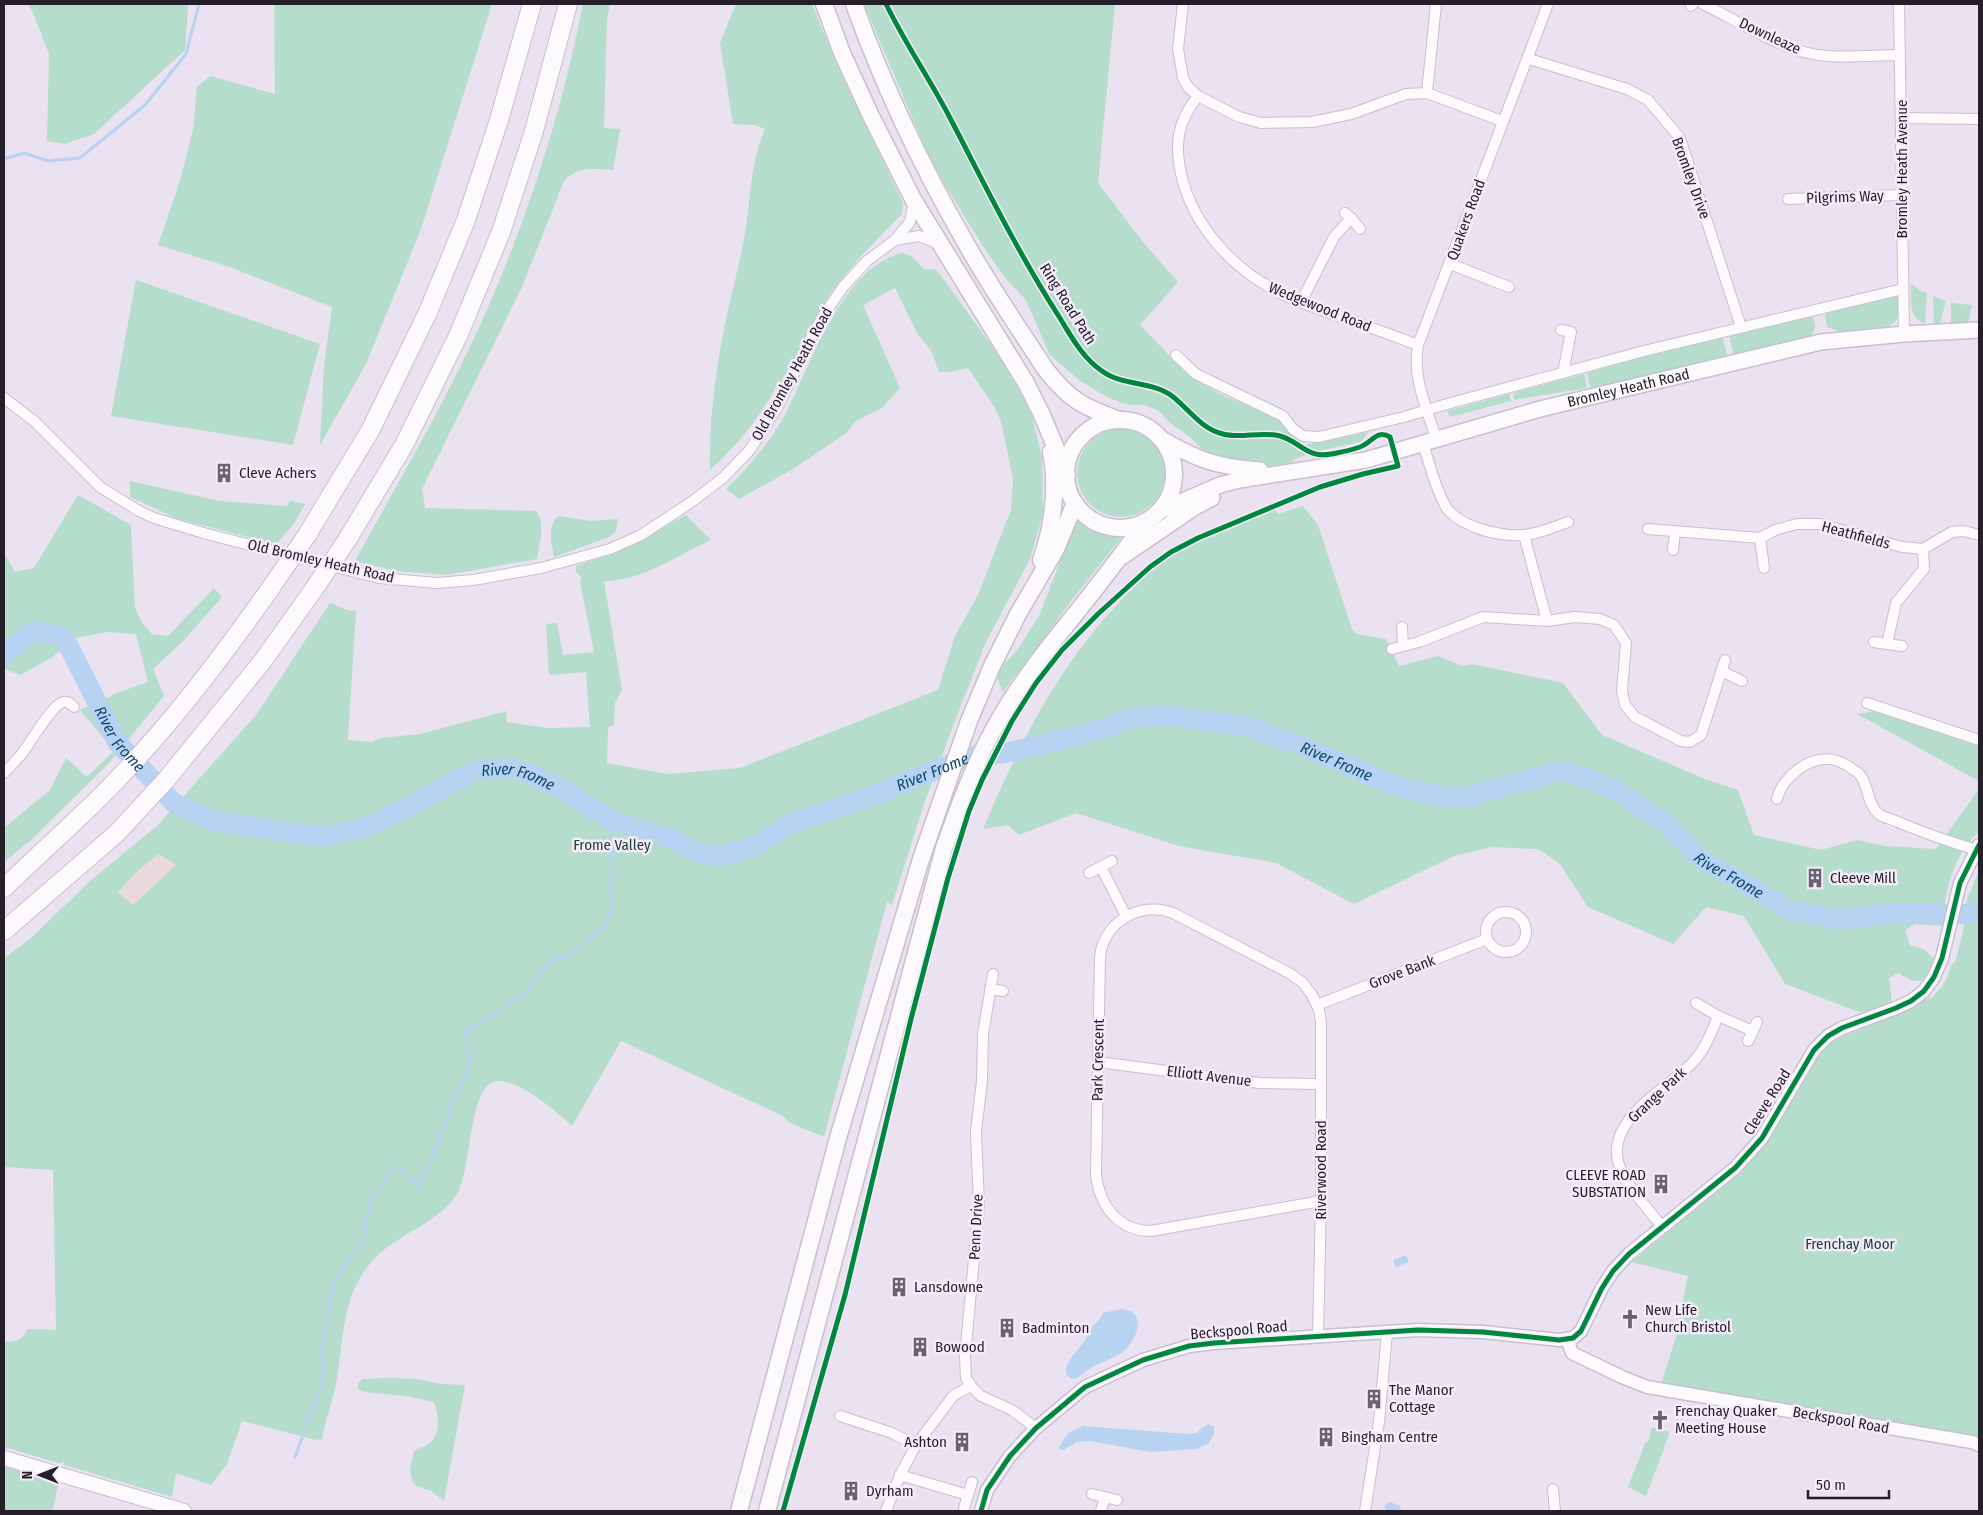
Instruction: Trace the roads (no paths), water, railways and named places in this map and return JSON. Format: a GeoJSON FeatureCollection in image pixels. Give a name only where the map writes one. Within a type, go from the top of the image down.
{"type":"FeatureCollection","features":[{"type":"Feature","properties":{"kind":"highway"},"geometry":{"type":"LineString","coordinates":[[4,888],[93,804],[139,756],[230,646],[308,535],[371,429],[428,312],[469,211],[499,120],[532,4]]}},
{"type":"Feature","properties":{"kind":"highway"},"geometry":{"type":"LineString","coordinates":[[4,931],[117,832],[166,780],[262,662],[347,540],[404,445],[465,318],[500,232],[534,131],[568,4]]}},
{"type":"Feature","properties":{"kind":"highway"},"geometry":{"type":"LineString","coordinates":[[824,4],[842,53],[870,116],[914,201],[1026,383],[1042,415],[1075,503],[1091,519],[1112,528],[1129,527],[1152,517]]}},
{"type":"Feature","properties":{"kind":"highway"},"geometry":{"type":"LineString","coordinates":[[767,1510],[944,848],[965,790],[1000,717],[1021,685],[1079,607],[1152,517],[1167,502],[1174,476],[1173,462],[1168,450],[1160,438],[1148,428],[1134,422],[1119,420],[1078,403],[1062,390],[1046,370],[963,239],[923,164],[871,50],[854,4]]}},
{"type":"Feature","properties":{"kind":"highway"},"geometry":{"type":"LineString","coordinates":[[1028,597],[1046,545],[1054,485],[1052,457],[1042,415]]}},
{"type":"Feature","properties":{"kind":"highway"},"geometry":{"type":"LineString","coordinates":[[1066,475],[1068,463],[1078,442],[1096,426],[1119,420]]}},
{"type":"Feature","properties":{"kind":"highway"},"geometry":{"type":"LineString","coordinates":[[739,1511],[838,1138],[921,859],[969,722],[992,666],[1028,597],[1056,549],[1075,503]]}},
{"type":"Feature","properties":{"kind":"main road","name":"Bromley Heath Road"},"geometry":{"type":"LineString","coordinates":[[1152,517],[1220,485],[1238,480],[1366,460],[1540,408],[1821,342],[1904,334],[1979,330]]}},
{"type":"Feature","properties":{"kind":"main road","name":"Bromley Heath Road"},"geometry":{"type":"LineString","coordinates":[[1160,438],[1187,454],[1216,465],[1282,472]]}},
{"type":"Feature","properties":{"kind":"main road"},"geometry":{"type":"LineString","coordinates":[[1120,558],[1195,507],[1224,492],[1319,474],[1366,460]]}},
{"type":"Feature","properties":{"kind":"main road"},"geometry":{"type":"LineString","coordinates":[[4,1458],[184,1511]]}},
{"type":"Feature","properties":{"kind":"street"},"geometry":{"type":"LineString","coordinates":[[1183,4],[1178,49],[1183,78],[1188,87],[1198,96],[1239,117],[1261,123],[1312,122],[1351,114],[1406,94],[1426,93],[1502,121]]}},
{"type":"Feature","properties":{"kind":"street"},"geometry":{"type":"LineString","coordinates":[[1426,93],[1436,4]]}},
{"type":"Feature","properties":{"kind":"street","name":"Quakers Road"},"geometry":{"type":"LineString","coordinates":[[1548,4],[1529,59],[1502,121],[1450,264],[1418,345],[1416,358],[1417,378],[1428,410],[1430,441],[1439,492],[1448,511],[1465,523],[1490,533],[1524,535],[1568,522]]}},
{"type":"Feature","properties":{"kind":"street","name":"Downleaze"},"geometry":{"type":"LineString","coordinates":[[1704,4],[1783,44],[1805,53],[1824,55],[1900,55]]}},
{"type":"Feature","properties":{"kind":"street","name":"Bromley Heath Avenue"},"geometry":{"type":"LineString","coordinates":[[1900,4],[1904,334]]}},
{"type":"Feature","properties":{"kind":"street","name":"Bromley Drive"},"geometry":{"type":"LineString","coordinates":[[1529,59],[1627,88],[1648,100],[1680,138],[1741,327]]}},
{"type":"Feature","properties":{"kind":"street","name":"Wedgewood Road"},"geometry":{"type":"LineString","coordinates":[[1198,96],[1184,115],[1178,140],[1179,166],[1196,216],[1214,241],[1252,276],[1272,289],[1301,302],[1418,345]]}},
{"type":"Feature","properties":{"kind":"street"},"geometry":{"type":"LineString","coordinates":[[1902,118],[1979,119]]}},
{"type":"Feature","properties":{"kind":"street","name":"Pilgrims Way"},"geometry":{"type":"LineString","coordinates":[[1788,199],[1902,195]]}},
{"type":"Feature","properties":{"kind":"street","name":"Old Bromley Heath Road"},"geometry":{"type":"LineString","coordinates":[[4,398],[34,421],[100,487],[154,518],[207,534],[378,578],[438,582],[473,580],[541,568],[610,549],[641,535],[690,504],[723,478],[749,451],[777,408],[812,334],[843,287],[867,261],[895,240],[910,222],[914,201]]}},
{"type":"Feature","properties":{"kind":"street"},"geometry":{"type":"LineString","coordinates":[[1301,302],[1334,237],[1348,216],[1360,229]]}},
{"type":"Feature","properties":{"kind":"street","name":"Old Bromley Heath Road"},"geometry":{"type":"LineString","coordinates":[[895,240],[919,236],[941,244]]}},
{"type":"Feature","properties":{"kind":"street"},"geometry":{"type":"LineString","coordinates":[[1450,264],[1509,287]]}},
{"type":"Feature","properties":{"kind":"street","name":"Bromley Heath Road"},"geometry":{"type":"LineString","coordinates":[[1176,354],[1196,374],[1284,416],[1293,430],[1302,436],[1319,437],[1741,327],[1903,289]]}},
{"type":"Feature","properties":{"kind":"street","name":"Bromley Heath Road"},"geometry":{"type":"LineString","coordinates":[[1561,330],[1571,332],[1563,373]]}},
{"type":"Feature","properties":{"kind":"street","name":"Heathfields"},"geometry":{"type":"LineString","coordinates":[[1648,529],[1760,538],[1776,530],[1797,524],[1820,524],[1902,547],[1923,549]]}},
{"type":"Feature","properties":{"kind":"street"},"geometry":{"type":"LineString","coordinates":[[1887,644],[1896,602],[1924,569],[1923,549],[1952,532],[1964,531],[1979,535]]}},
{"type":"Feature","properties":{"kind":"street"},"geometry":{"type":"LineString","coordinates":[[1673,550],[1675,532]]}},
{"type":"Feature","properties":{"kind":"street"},"geometry":{"type":"LineString","coordinates":[[1524,535],[1548,621]]}},
{"type":"Feature","properties":{"kind":"street"},"geometry":{"type":"LineString","coordinates":[[1760,538],[1764,568]]}},
{"type":"Feature","properties":{"kind":"street"},"geometry":{"type":"LineString","coordinates":[[1392,649],[1419,642],[1482,617],[1548,621],[1575,617],[1600,619],[1614,625],[1626,643],[1622,692],[1625,705],[1635,717],[1680,741],[1690,742],[1701,735],[1725,660]]}},
{"type":"Feature","properties":{"kind":"street"},"geometry":{"type":"LineString","coordinates":[[1402,628],[1403,646]]}},
{"type":"Feature","properties":{"kind":"street"},"geometry":{"type":"LineString","coordinates":[[1874,642],[1902,646]]}},
{"type":"Feature","properties":{"kind":"street"},"geometry":{"type":"LineString","coordinates":[[1721,672],[1742,680]]}},
{"type":"Feature","properties":{"kind":"street"},"geometry":{"type":"LineString","coordinates":[[4,773],[24,752],[44,723],[63,702],[69,703],[74,707]]}},
{"type":"Feature","properties":{"kind":"street"},"geometry":{"type":"LineString","coordinates":[[1867,703],[1979,740]]}},
{"type":"Feature","properties":{"kind":"street"},"geometry":{"type":"LineString","coordinates":[[1777,799],[1780,790],[1794,772],[1807,764],[1823,758],[1837,759],[1861,775],[1870,801],[1875,810],[1881,815],[1922,833],[1978,848]]}},
{"type":"Feature","properties":{"kind":"street","name":"Cleeve Road"},"geometry":{"type":"LineString","coordinates":[[1567,1339],[1573,1338],[1581,1331],[1602,1288],[1613,1271],[1629,1254],[1735,1168],[1762,1138],[1814,1050],[1828,1036],[1842,1028],[1904,1004],[1924,991],[1934,977],[1942,958],[1960,883],[1978,848]]}},
{"type":"Feature","properties":{"kind":"street"},"geometry":{"type":"LineString","coordinates":[[1089,873],[1112,861]]}},
{"type":"Feature","properties":{"kind":"street"},"geometry":{"type":"LineString","coordinates":[[1101,867],[1126,916],[1147,910],[1164,910],[1173,913],[1291,974],[1308,988],[1317,1004]]}},
{"type":"Feature","properties":{"kind":"street"},"geometry":{"type":"LineString","coordinates":[[1506,911],[1514,913],[1525,925],[1524,941],[1512,951],[1496,950],[1487,939],[1487,925],[1491,918],[1498,913],[1506,911]]}},
{"type":"Feature","properties":{"kind":"street","name":"Park Crescent"},"geometry":{"type":"LineString","coordinates":[[1126,916],[1110,931],[1100,952],[1096,1174],[1101,1199],[1107,1208],[1123,1223],[1141,1230],[1155,1230],[1321,1201]]}},
{"type":"Feature","properties":{"kind":"street","name":"Grove Bank"},"geometry":{"type":"LineString","coordinates":[[1317,1004],[1487,939]]}},
{"type":"Feature","properties":{"kind":"street","name":"Penn Drive"},"geometry":{"type":"LineString","coordinates":[[971,1386],[966,1378],[965,1356],[979,1205],[976,1132],[982,1080],[983,1034],[993,974]]}},
{"type":"Feature","properties":{"kind":"street"},"geometry":{"type":"LineString","coordinates":[[990,989],[1003,991]]}},
{"type":"Feature","properties":{"kind":"street"},"geometry":{"type":"LineString","coordinates":[[1696,1003],[1718,1016],[1753,1031]]}},
{"type":"Feature","properties":{"kind":"street","name":"Riverwood Road"},"geometry":{"type":"LineString","coordinates":[[1317,1004],[1321,1022],[1321,1201],[1318,1336]]}},
{"type":"Feature","properties":{"kind":"street","name":"Grange Park"},"geometry":{"type":"LineString","coordinates":[[1662,1226],[1627,1182],[1619,1166],[1617,1154],[1620,1135],[1629,1118],[1695,1060],[1705,1047],[1718,1016]]}},
{"type":"Feature","properties":{"kind":"street","name":"Elliott Avenue"},"geometry":{"type":"LineString","coordinates":[[1098,1062],[1254,1082],[1320,1084]]}},
{"type":"Feature","properties":{"kind":"street","name":"Beckspool Road"},"geometry":{"type":"LineString","coordinates":[[981,1511],[987,1490],[1010,1456],[1036,1428],[1085,1387],[1143,1360],[1189,1346],[1318,1336],[1418,1330],[1483,1332],[1559,1340],[1567,1339],[1572,1354],[1647,1387],[1977,1443]]}},
{"type":"Feature","properties":{"kind":"street"},"geometry":{"type":"LineString","coordinates":[[1365,1511],[1379,1422],[1387,1332]]}},
{"type":"Feature","properties":{"kind":"street"},"geometry":{"type":"LineString","coordinates":[[886,1511],[900,1475],[916,1445],[954,1395],[971,1386],[981,1396],[1012,1410],[1036,1428]]}},
{"type":"Feature","properties":{"kind":"street"},"geometry":{"type":"LineString","coordinates":[[840,1416],[892,1433],[916,1445]]}},
{"type":"Feature","properties":{"kind":"street"},"geometry":{"type":"LineString","coordinates":[[900,1475],[968,1495]]}},
{"type":"Feature","properties":{"kind":"street"},"geometry":{"type":"LineString","coordinates":[[964,1508],[972,1482]]}},
{"type":"Feature","properties":{"kind":"street"},"geometry":{"type":"LineString","coordinates":[[1553,1489],[1555,1511]]}},
{"type":"Feature","properties":{"kind":"street"},"geometry":{"type":"LineString","coordinates":[[1092,1494],[1118,1500]]}},
{"type":"Feature","properties":{"kind":"street"},"geometry":{"type":"LineString","coordinates":[[1101,1511],[1105,1497]]}},
{"type":"Feature","properties":{"kind":"water"},"geometry":{"type":"Polygon","coordinates":[[[1406,1255],[1409,1262],[1396,1267],[1393,1260],[1406,1255]]]}},
{"type":"Feature","properties":{"kind":"water"},"geometry":{"type":"Polygon","coordinates":[[[1121,1309],[1131,1311],[1137,1321],[1138,1326],[1131,1343],[1120,1354],[1089,1369],[1076,1378],[1068,1376],[1066,1367],[1091,1328],[1103,1313],[1121,1309]]]}},
{"type":"Feature","properties":{"kind":"water"},"geometry":{"type":"Polygon","coordinates":[[[1208,1424],[1214,1427],[1214,1434],[1208,1444],[1196,1449],[1150,1452],[1090,1441],[1077,1442],[1064,1450],[1059,1447],[1068,1433],[1083,1426],[1187,1434],[1196,1433],[1208,1424]]]}},
{"type":"Feature","properties":{"kind":"water"},"geometry":{"type":"Polygon","coordinates":[[[1390,1502],[1400,1506],[1401,1511],[1386,1511],[1384,1506],[1390,1502]]]}},
{"type":"Feature","properties":{"kind":"waterway"},"geometry":{"type":"LineString","coordinates":[[4,159],[24,153],[48,161],[80,158],[145,105],[186,54],[199,4]]}},
{"type":"Feature","properties":{"kind":"waterway","name":"River Frome"},"geometry":{"type":"LineString","coordinates":[[4,655],[32,631],[64,637],[117,742],[174,803],[214,821],[323,837],[366,827],[410,806],[473,771],[509,768],[531,774],[565,791],[613,821],[675,840],[696,852],[720,856],[757,846],[790,824],[869,797],[968,757],[1005,753],[1085,734],[1136,717],[1169,715],[1248,727],[1297,744],[1395,786],[1452,798],[1470,796],[1560,771],[1588,778],[1621,793],[1667,825],[1703,861],[1789,910],[1842,920],[1884,914],[1979,914]]}},
{"type":"Feature","properties":{"kind":"waterway"},"geometry":{"type":"LineString","coordinates":[[295,1457],[324,1377],[322,1345],[334,1282],[363,1241],[370,1200],[397,1166],[419,1187],[470,1061],[465,1032],[523,996],[550,961],[569,956],[605,925],[613,904],[610,884],[613,821]]}},
{"type":"Feature","properties":{"kind":"place","name":"Cleve Achers"},"geometry":{"type":"Point","coordinates":[224,473]}},
{"type":"Feature","properties":{"kind":"place","name":"Cleeve Mill"},"geometry":{"type":"Point","coordinates":[1815,878]}},
{"type":"Feature","properties":{"kind":"place","name":"CLEEVE ROAD SUBSTATION"},"geometry":{"type":"Point","coordinates":[1661,1184]}},
{"type":"Feature","properties":{"kind":"place","name":"Lansdowne"},"geometry":{"type":"Point","coordinates":[899,1287]}},
{"type":"Feature","properties":{"kind":"place","name":"New Life Church Bristol"},"geometry":{"type":"Point","coordinates":[1630,1319]}},
{"type":"Feature","properties":{"kind":"place","name":"Badminton"},"geometry":{"type":"Point","coordinates":[1007,1328]}},
{"type":"Feature","properties":{"kind":"place","name":"Bowood"},"geometry":{"type":"Point","coordinates":[920,1347]}},
{"type":"Feature","properties":{"kind":"place","name":"The Manor Cottage"},"geometry":{"type":"Point","coordinates":[1374,1399]}},
{"type":"Feature","properties":{"kind":"place","name":"Frenchay Quaker Meeting House"},"geometry":{"type":"Point","coordinates":[1660,1420]}},
{"type":"Feature","properties":{"kind":"place","name":"Bingham Centre"},"geometry":{"type":"Point","coordinates":[1326,1437]}},
{"type":"Feature","properties":{"kind":"place","name":"Ashton"},"geometry":{"type":"Point","coordinates":[962,1442]}},
{"type":"Feature","properties":{"kind":"place","name":"Dyrham"},"geometry":{"type":"Point","coordinates":[851,1491]}},
{"type":"Feature","properties":{"kind":"park label","name":"Frome Valley"},"geometry":{"type":"Point","coordinates":[612,845]}},
{"type":"Feature","properties":{"kind":"park label","name":"Frenchay Moor"},"geometry":{"type":"Point","coordinates":[1850,1244]}}]}
